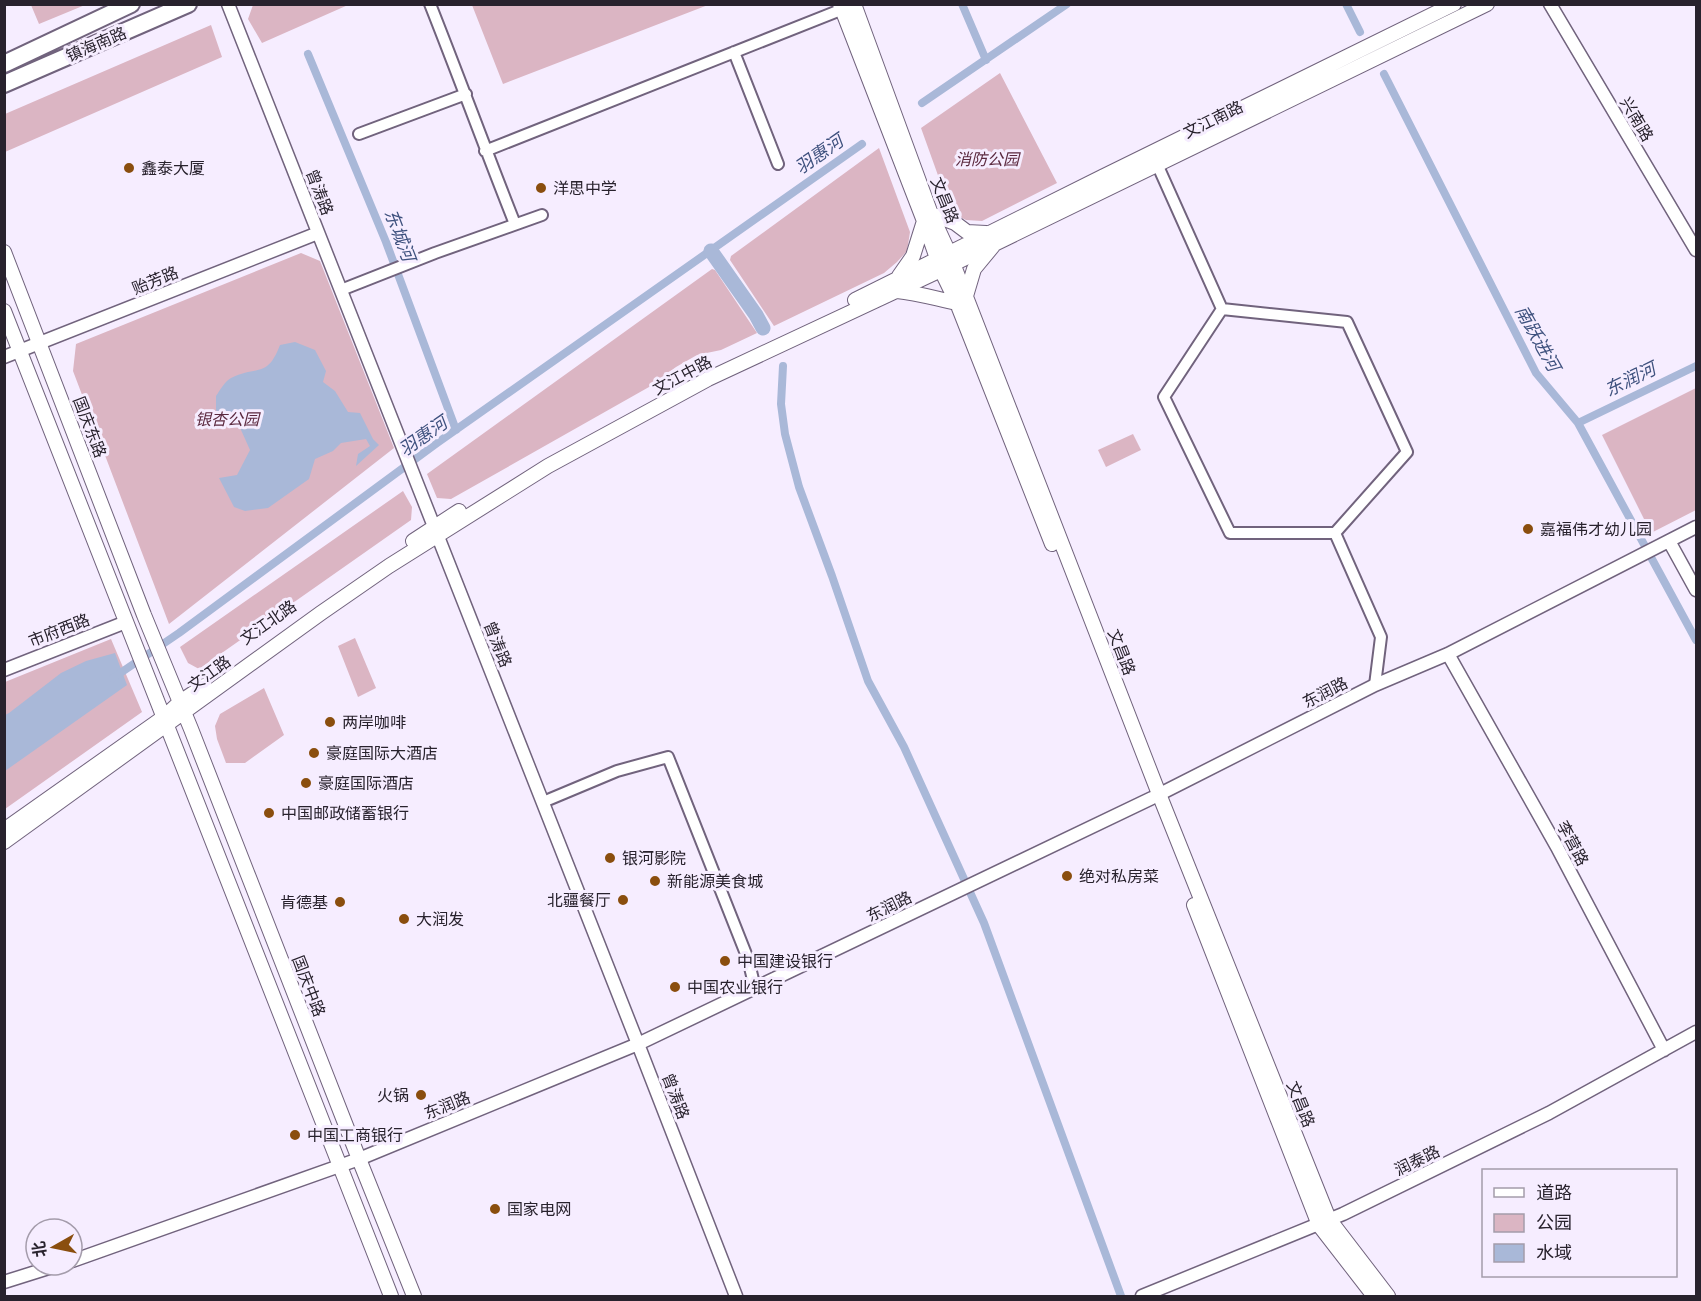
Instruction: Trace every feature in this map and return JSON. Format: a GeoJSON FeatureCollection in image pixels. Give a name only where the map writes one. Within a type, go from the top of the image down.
{"type":"FeatureCollection","features":[{"type":"Feature","properties":{"kind":"highway","name":"镇海南路"},"geometry":{"type":"LineString","coordinates":[[4,64],[131,4]]}},
{"type":"Feature","properties":{"kind":"highway","name":"镇海南路"},"geometry":{"type":"LineString","coordinates":[[4,84],[188,4]]}},
{"type":"Feature","properties":{"kind":"main road","name":"文江南路"},"geometry":{"type":"LineString","coordinates":[[945,261],[1454,4]]}},
{"type":"Feature","properties":{"kind":"main road","name":"文江南路"},"geometry":{"type":"LineString","coordinates":[[993,237],[1157,164],[1487,4]]}},
{"type":"Feature","properties":{"kind":"main road","name":"文昌路"},"geometry":{"type":"LineString","coordinates":[[847,6],[945,261],[962,299],[1324,1222],[1374,1296]]}},
{"type":"Feature","properties":{"kind":"main road"},"geometry":{"type":"LineString","coordinates":[[928,217],[955,223],[968,232],[993,237],[974,269],[962,299],[934,299],[897,285],[913,256],[928,217]]}},
{"type":"Feature","properties":{"kind":"main road","name":"国庆东路"},"geometry":{"type":"LineString","coordinates":[[4,252],[173,687]]}},
{"type":"Feature","properties":{"kind":"main road","name":"文江中路"},"geometry":{"type":"LineString","coordinates":[[435,531],[548,466],[708,380],[945,261]]}},
{"type":"Feature","properties":{"kind":"main road"},"geometry":{"type":"LineString","coordinates":[[4,311],[391,1296]]}},
{"type":"Feature","properties":{"kind":"main road","name":"文江路"},"geometry":{"type":"LineString","coordinates":[[4,842],[162,729],[165,720],[182,707],[389,566],[435,531]]}},
{"type":"Feature","properties":{"kind":"main road","name":"国庆中路"},"geometry":{"type":"LineString","coordinates":[[173,687],[414,1296]]}},
{"type":"Feature","properties":{"kind":"main road"},"geometry":{"type":"LineString","coordinates":[[4,830],[165,720]]}},
{"type":"Feature","properties":{"kind":"main road","name":"文昌路"},"geometry":{"type":"LineString","coordinates":[[1324,1222],[1388,1296]]}},
{"type":"Feature","properties":{"kind":"street","name":"曾涛路"},"geometry":{"type":"LineString","coordinates":[[228,4],[736,1296]]}},
{"type":"Feature","properties":{"kind":"street"},"geometry":{"type":"LineString","coordinates":[[430,4],[515,224]]}},
{"type":"Feature","properties":{"kind":"street","name":"兴南路"},"geometry":{"type":"LineString","coordinates":[[1550,4],[1696,250]]}},
{"type":"Feature","properties":{"kind":"street"},"geometry":{"type":"LineString","coordinates":[[485,151],[847,6]]}},
{"type":"Feature","properties":{"kind":"street"},"geometry":{"type":"LineString","coordinates":[[734,52],[778,164]]}},
{"type":"Feature","properties":{"kind":"street"},"geometry":{"type":"LineString","coordinates":[[359,134],[466,94]]}},
{"type":"Feature","properties":{"kind":"street"},"geometry":{"type":"LineString","coordinates":[[1157,164],[1222,309]]}},
{"type":"Feature","properties":{"kind":"street"},"geometry":{"type":"LineString","coordinates":[[341,290],[435,253],[542,215]]}},
{"type":"Feature","properties":{"kind":"street","name":"贻芳路"},"geometry":{"type":"LineString","coordinates":[[4,357],[318,233]]}},
{"type":"Feature","properties":{"kind":"street"},"geometry":{"type":"LineString","coordinates":[[1222,309],[1347,322],[1407,452],[1335,532],[1230,533],[1164,397],[1222,309]]}},
{"type":"Feature","properties":{"kind":"street","name":"东润路"},"geometry":{"type":"LineString","coordinates":[[84,1257],[359,1159],[638,1044],[1156,796],[1375,686],[1448,654],[1696,527]]}},
{"type":"Feature","properties":{"kind":"street"},"geometry":{"type":"LineString","coordinates":[[1335,532],[1381,637],[1375,686]]}},
{"type":"Feature","properties":{"kind":"street"},"geometry":{"type":"LineString","coordinates":[[1673,539],[1696,590]]}},
{"type":"Feature","properties":{"kind":"street","name":"市府西路"},"geometry":{"type":"LineString","coordinates":[[4,670],[126,622]]}},
{"type":"Feature","properties":{"kind":"street","name":"李营路"},"geometry":{"type":"LineString","coordinates":[[1448,654],[1557,847],[1664,1050]]}},
{"type":"Feature","properties":{"kind":"street"},"geometry":{"type":"LineString","coordinates":[[543,802],[617,771],[668,757],[748,959],[755,988]]}},
{"type":"Feature","properties":{"kind":"street","name":"润泰路"},"geometry":{"type":"LineString","coordinates":[[1146,1295],[1343,1214],[1549,1113],[1696,1032]]}},
{"type":"Feature","properties":{"kind":"street"},"geometry":{"type":"LineString","coordinates":[[4,1282],[24,1276]]}},
{"type":"Feature","properties":{"kind":"green space"},"geometry":{"type":"Polygon","coordinates":[[[253,4],[348,5],[262,43],[248,19],[253,4]]]}},
{"type":"Feature","properties":{"kind":"green space"},"geometry":{"type":"Polygon","coordinates":[[[31,5],[85,5],[39,24],[31,5]]]}},
{"type":"Feature","properties":{"kind":"green space"},"geometry":{"type":"Polygon","coordinates":[[[472,5],[708,5],[503,84],[472,5]]]}},
{"type":"Feature","properties":{"kind":"green space"},"geometry":{"type":"Polygon","coordinates":[[[211,25],[222,57],[5,152],[5,114],[211,25]]]}},
{"type":"Feature","properties":{"kind":"green space","name":"消防公园"},"geometry":{"type":"Polygon","coordinates":[[[1000,73],[1057,183],[982,221],[966,220],[958,216],[949,206],[921,128],[1000,73]]]}},
{"type":"Feature","properties":{"kind":"green space"},"geometry":{"type":"Polygon","coordinates":[[[879,148],[910,232],[907,251],[884,273],[774,326],[730,260],[731,256],[879,148]]]}},
{"type":"Feature","properties":{"kind":"green space","name":"银杏公园"},"geometry":{"type":"Polygon","coordinates":[[[301,253],[320,261],[394,448],[169,624],[73,371],[76,344],[301,253]]]}},
{"type":"Feature","properties":{"kind":"green space"},"geometry":{"type":"Polygon","coordinates":[[[712,269],[715,270],[757,333],[721,350],[697,355],[649,387],[451,499],[437,498],[427,474],[712,269]]]}},
{"type":"Feature","properties":{"kind":"green space"},"geometry":{"type":"Polygon","coordinates":[[[1696,388],[1696,510],[1651,533],[1602,435],[1696,388]]]}},
{"type":"Feature","properties":{"kind":"green space"},"geometry":{"type":"Polygon","coordinates":[[[1133,434],[1141,450],[1106,467],[1098,450],[1133,434]]]}},
{"type":"Feature","properties":{"kind":"green space"},"geometry":{"type":"Polygon","coordinates":[[[403,491],[412,507],[411,520],[199,669],[188,663],[180,647],[403,491]]]}},
{"type":"Feature","properties":{"kind":"green space"},"geometry":{"type":"Polygon","coordinates":[[[355,638],[376,688],[358,697],[338,646],[355,638]]]}},
{"type":"Feature","properties":{"kind":"green space"},"geometry":{"type":"Polygon","coordinates":[[[111,639],[142,712],[5,809],[5,682],[111,639]]]}},
{"type":"Feature","properties":{"kind":"green space"},"geometry":{"type":"Polygon","coordinates":[[[264,688],[284,735],[245,763],[226,763],[215,726],[220,714],[264,688]]]}},
{"type":"Feature","properties":{"kind":"water"},"geometry":{"type":"Polygon","coordinates":[[[295,342],[315,350],[326,371],[323,382],[335,391],[348,412],[360,413],[373,439],[379,445],[356,466],[358,454],[370,446],[366,439],[341,443],[333,451],[315,459],[309,479],[268,508],[245,511],[234,507],[219,478],[237,475],[250,450],[237,421],[224,423],[216,410],[216,396],[229,379],[266,367],[271,363],[280,345],[295,342]]]}},
{"type":"Feature","properties":{"kind":"water"},"geometry":{"type":"Polygon","coordinates":[[[115,653],[127,685],[5,771],[5,715],[61,673],[86,661],[115,653]]]}},
{"type":"Feature","properties":{"kind":"waterway"},"geometry":{"type":"LineString","coordinates":[[962,4],[986,60]]}},
{"type":"Feature","properties":{"kind":"waterway","name":"羽惠河"},"geometry":{"type":"LineString","coordinates":[[922,103],[1067,4]]}},
{"type":"Feature","properties":{"kind":"waterway","name":"南跃进河"},"geometry":{"type":"LineString","coordinates":[[1346,4],[1360,32]]}},
{"type":"Feature","properties":{"kind":"waterway","name":"东城河"},"geometry":{"type":"LineString","coordinates":[[308,54],[386,242],[456,430]]}},
{"type":"Feature","properties":{"kind":"waterway","name":"南跃进河"},"geometry":{"type":"LineString","coordinates":[[1384,74],[1536,373],[1578,423],[1696,640]]}},
{"type":"Feature","properties":{"kind":"waterway","name":"羽惠河"},"geometry":{"type":"LineString","coordinates":[[113,678],[179,633],[437,443],[862,144]]}},
{"type":"Feature","properties":{"kind":"waterway"},"geometry":{"type":"LineString","coordinates":[[711,251],[763,328]]}},
{"type":"Feature","properties":{"kind":"waterway"},"geometry":{"type":"LineString","coordinates":[[783,366],[781,404],[785,434],[799,487],[868,681],[904,747],[984,923],[1121,1296]]}},
{"type":"Feature","properties":{"kind":"waterway","name":"东润河"},"geometry":{"type":"LineString","coordinates":[[1578,423],[1696,366]]}},
{"type":"Feature","properties":{"kind":"place","name":"鑫泰大厦"},"geometry":{"type":"Point","coordinates":[129,168]}},
{"type":"Feature","properties":{"kind":"place","name":"洋思中学"},"geometry":{"type":"Point","coordinates":[541,188]}},
{"type":"Feature","properties":{"kind":"place","name":"嘉福伟才幼儿园"},"geometry":{"type":"Point","coordinates":[1528,529]}},
{"type":"Feature","properties":{"kind":"place","name":"两岸咖啡"},"geometry":{"type":"Point","coordinates":[330,722]}},
{"type":"Feature","properties":{"kind":"place","name":"豪庭国际大酒店"},"geometry":{"type":"Point","coordinates":[314,753]}},
{"type":"Feature","properties":{"kind":"place","name":"豪庭国际酒店"},"geometry":{"type":"Point","coordinates":[306,783]}},
{"type":"Feature","properties":{"kind":"place","name":"中国邮政储蓄银行"},"geometry":{"type":"Point","coordinates":[269,813]}},
{"type":"Feature","properties":{"kind":"place","name":"银河影院"},"geometry":{"type":"Point","coordinates":[610,858]}},
{"type":"Feature","properties":{"kind":"place","name":"绝对私房菜"},"geometry":{"type":"Point","coordinates":[1067,876]}},
{"type":"Feature","properties":{"kind":"place","name":"新能源美食城"},"geometry":{"type":"Point","coordinates":[655,881]}},
{"type":"Feature","properties":{"kind":"place","name":"北疆餐厅"},"geometry":{"type":"Point","coordinates":[623,900]}},
{"type":"Feature","properties":{"kind":"place","name":"肯德基"},"geometry":{"type":"Point","coordinates":[340,902]}},
{"type":"Feature","properties":{"kind":"place","name":"大润发"},"geometry":{"type":"Point","coordinates":[404,919]}},
{"type":"Feature","properties":{"kind":"place","name":"中国建设银行"},"geometry":{"type":"Point","coordinates":[725,961]}},
{"type":"Feature","properties":{"kind":"place","name":"中国农业银行"},"geometry":{"type":"Point","coordinates":[675,987]}},
{"type":"Feature","properties":{"kind":"place","name":"火锅"},"geometry":{"type":"Point","coordinates":[421,1095]}},
{"type":"Feature","properties":{"kind":"place","name":"中国工商银行"},"geometry":{"type":"Point","coordinates":[295,1135]}},
{"type":"Feature","properties":{"kind":"place","name":"国家电网"},"geometry":{"type":"Point","coordinates":[495,1209]}}]}
